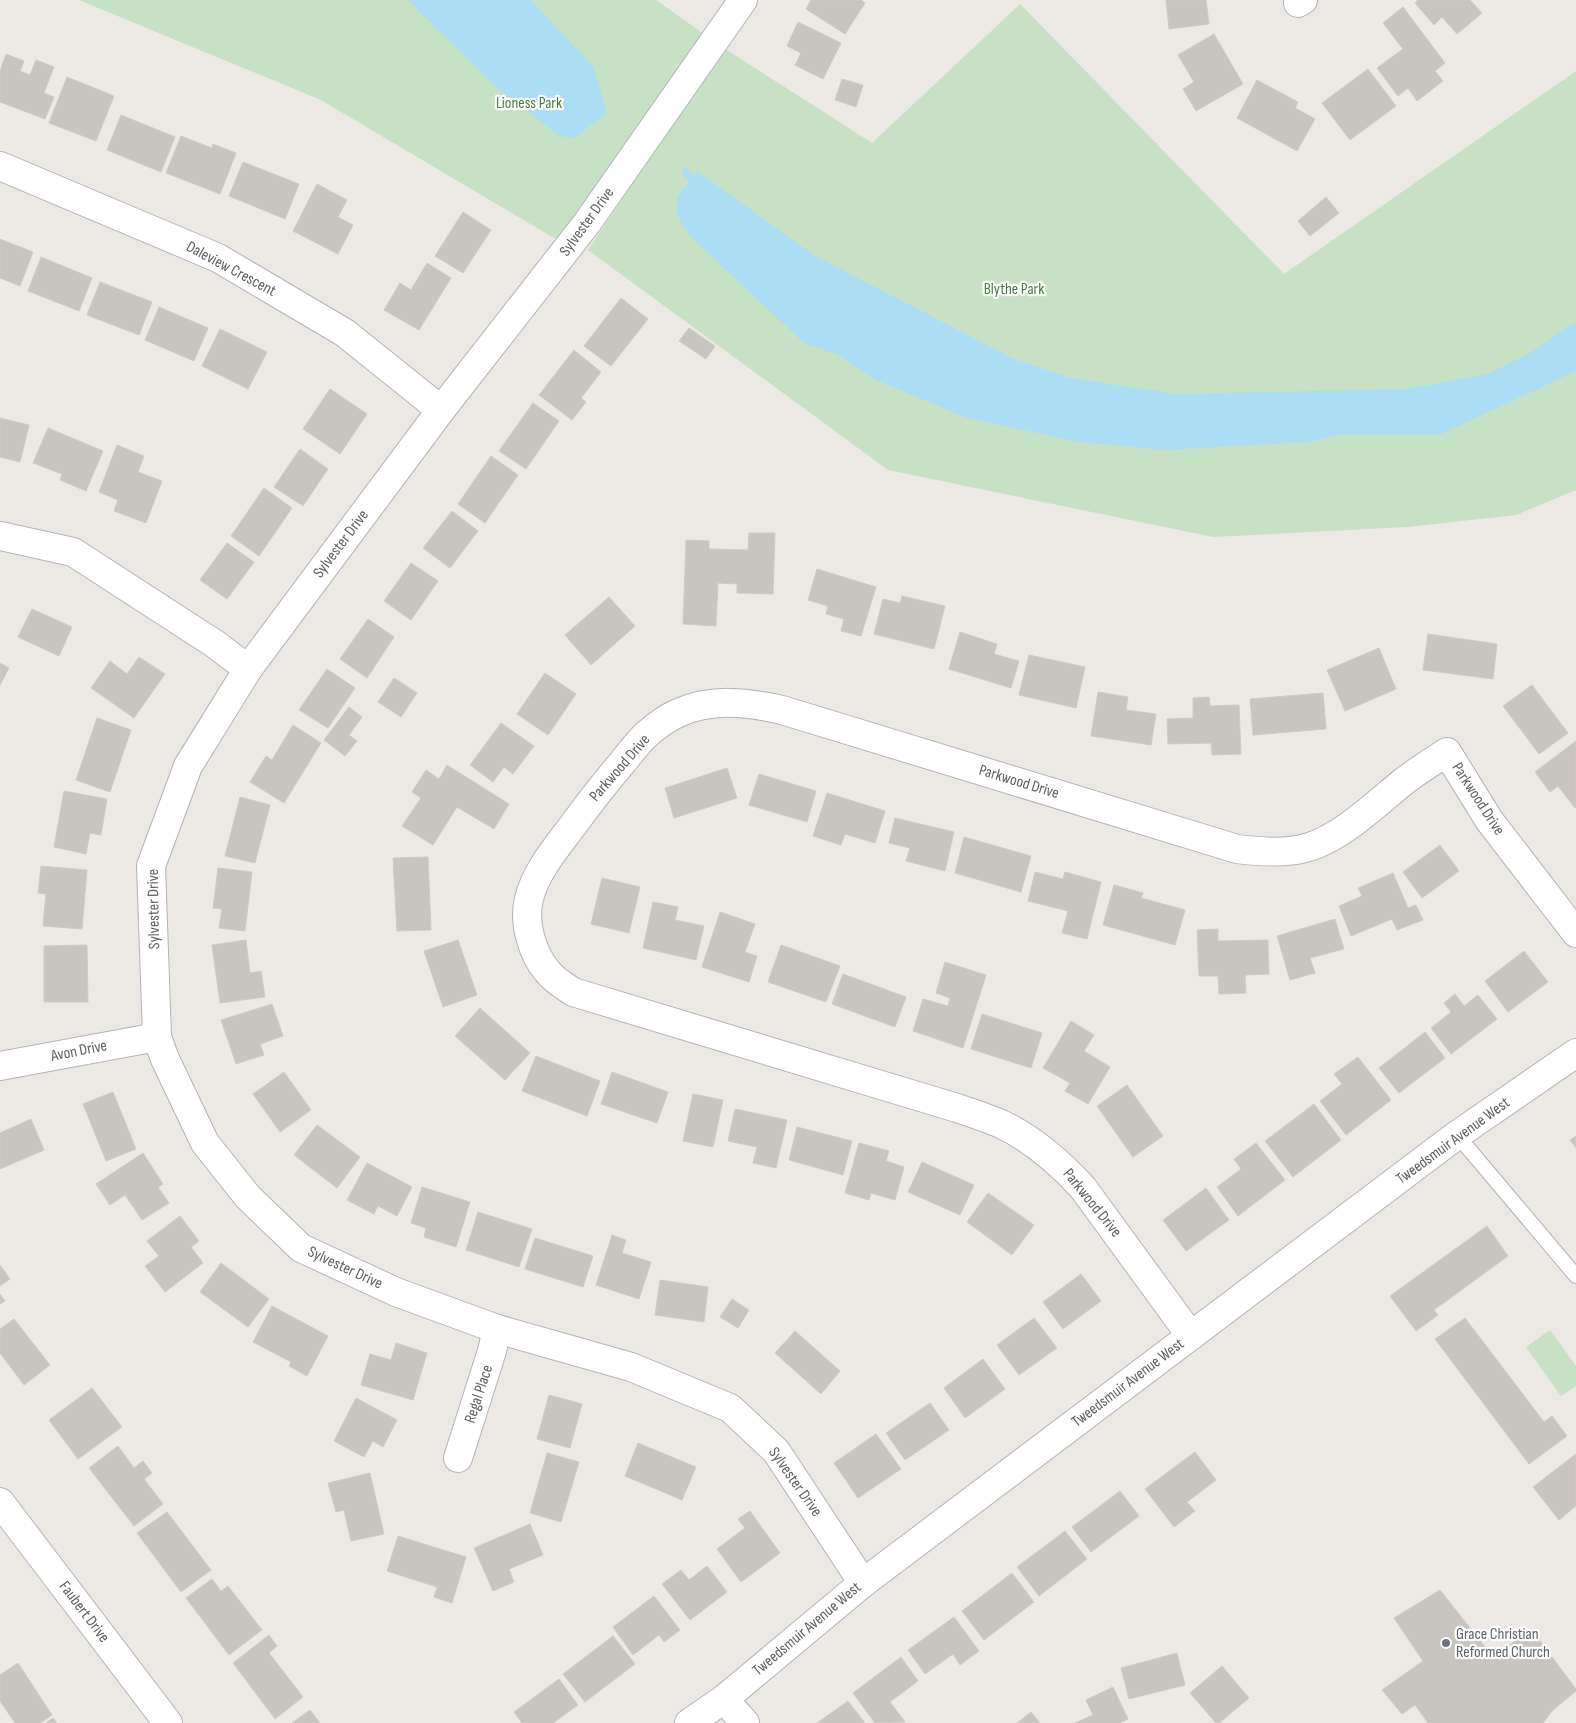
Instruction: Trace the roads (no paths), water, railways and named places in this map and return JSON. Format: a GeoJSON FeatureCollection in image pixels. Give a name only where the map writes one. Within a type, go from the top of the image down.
{"type":"FeatureCollection","features":[{"type":"Feature","properties":{"kind":"street","name":"Sylvester Drive"},"geometry":{"type":"LineString","coordinates":[[743,0],[595,213],[442,410],[248,669],[188,766],[151,866],[157,1037],[165,1059],[205,1143],[248,1197],[301,1248],[396,1292],[497,1329],[631,1367],[730,1408],[776,1451],[863,1583]]}},
{"type":"Feature","properties":{"kind":"street","name":"Daleview Crescent"},"geometry":{"type":"LineString","coordinates":[[0,166],[218,258],[345,333],[442,410]]}},
{"type":"Feature","properties":{"kind":"street"},"geometry":{"type":"LineString","coordinates":[[0,536],[73,552],[215,644],[248,669]]}},
{"type":"Feature","properties":{"kind":"street","name":"Parkwood Drive"},"geometry":{"type":"LineString","coordinates":[[1191,1336],[1084,1188],[1064,1167],[1038,1147],[1002,1125],[957,1108],[573,992],[547,972],[536,955],[528,918],[529,899],[538,877],[557,847],[604,784],[646,735],[677,713],[698,706],[714,703],[760,705],[792,713],[1237,849],[1270,852],[1309,847],[1324,840],[1362,815],[1404,781],[1447,752],[1489,820],[1576,933]]}},
{"type":"Feature","properties":{"kind":"street","name":"Avon Drive"},"geometry":{"type":"LineString","coordinates":[[0,1066],[157,1037]]}},
{"type":"Feature","properties":{"kind":"street","name":"Tweedsmuir Avenue West"},"geometry":{"type":"LineString","coordinates":[[688,1723],[724,1699],[863,1583],[1458,1135],[1576,1053]]}},
{"type":"Feature","properties":{"kind":"street","name":"Regal Place"},"geometry":{"type":"LineString","coordinates":[[458,1458],[492,1351],[497,1329]]}},
{"type":"Feature","properties":{"kind":"street","name":"Faubert Drive"},"geometry":{"type":"LineString","coordinates":[[0,1502],[168,1723]]}},
{"type":"Feature","properties":{"kind":"street"},"geometry":{"type":"LineString","coordinates":[[724,1699],[744,1723]]}},
{"type":"Feature","properties":{"kind":"lane"},"geometry":{"type":"LineString","coordinates":[[1458,1135],[1576,1276]]}},
{"type":"Feature","properties":{"kind":"water"},"geometry":{"type":"Polygon","coordinates":[[[408,0],[530,0],[593,66],[607,113],[573,139],[558,135],[494,85],[408,0]]]}},
{"type":"Feature","properties":{"kind":"water"},"geometry":{"type":"Polygon","coordinates":[[[698,172],[815,256],[1012,358],[1070,378],[1176,394],[1407,389],[1487,374],[1530,353],[1576,323],[1576,371],[1439,435],[1336,435],[1309,442],[1163,450],[1080,442],[967,418],[874,379],[838,355],[803,342],[691,237],[677,215],[677,197],[698,172]]]}},
{"type":"Feature","properties":{"kind":"waterway"},"geometry":{"type":"LineString","coordinates":[[686,172],[697,187]]}},
{"type":"Feature","properties":{"kind":"place","name":"Grace Christian Reformed Church"},"geometry":{"type":"Point","coordinates":[1446,1643]}},
{"type":"Feature","properties":{"kind":"park label","name":"Lioness Park"},"geometry":{"type":"Point","coordinates":[529,103]}},
{"type":"Feature","properties":{"kind":"park label","name":"Blythe Park"},"geometry":{"type":"Point","coordinates":[1014,289]}}]}
